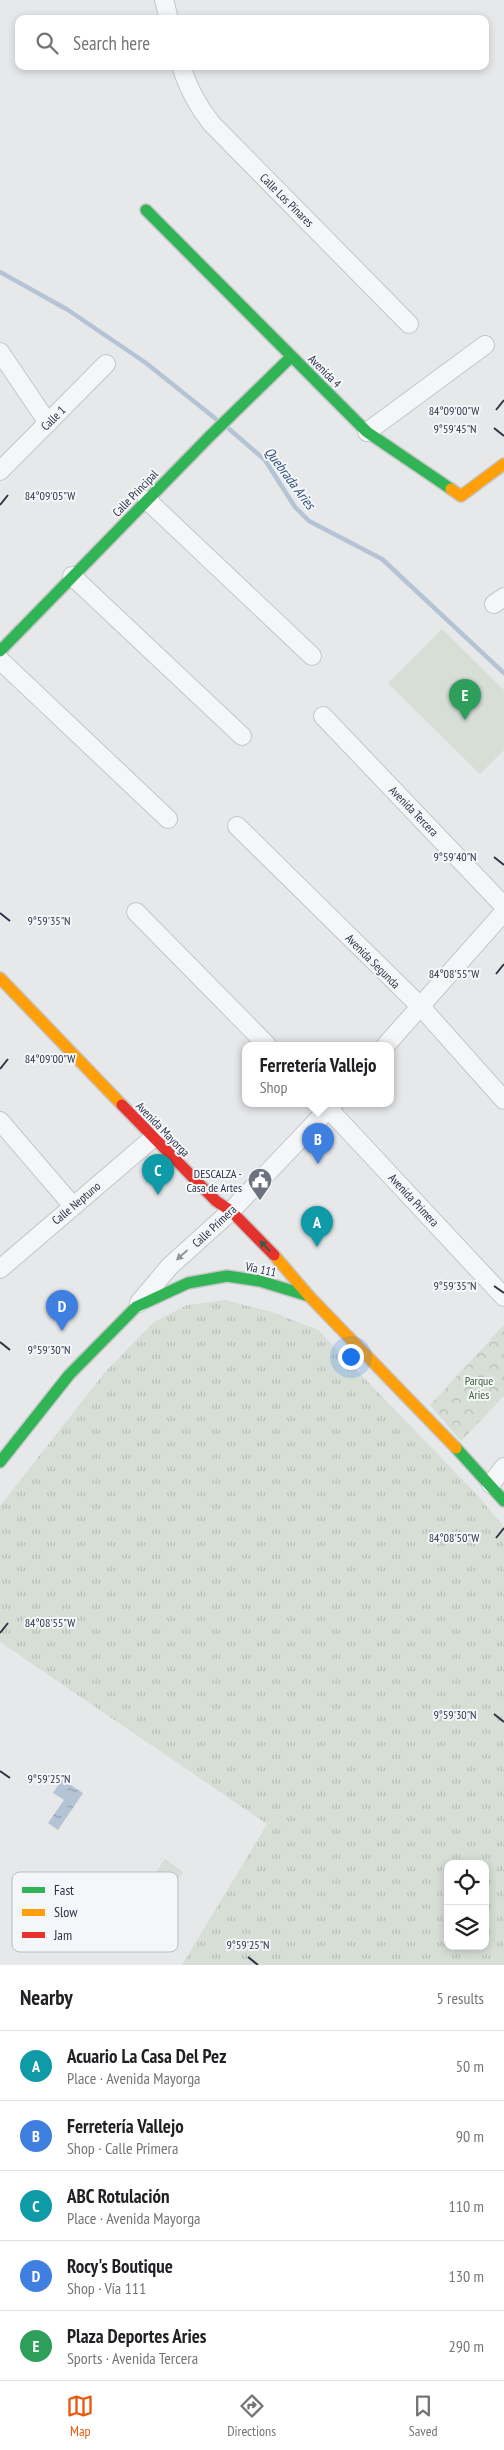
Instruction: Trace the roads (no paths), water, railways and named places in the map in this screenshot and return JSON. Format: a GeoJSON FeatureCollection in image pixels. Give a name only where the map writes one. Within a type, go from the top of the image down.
{"type":"FeatureCollection","features":[{"type":"Feature","properties":{"kind":"street"},"geometry":{"type":"LineString","coordinates":[[164,0],[168,15]]}},
{"type":"Feature","properties":{"kind":"street","name":"Calle Los Pinares"},"geometry":{"type":"LineString","coordinates":[[183,70],[186,82],[200,110],[212,124],[409,324]]}},
{"type":"Feature","properties":{"kind":"street","name":"Avenida 4"},"geometry":{"type":"LineString","coordinates":[[146,210],[368,432],[461,496],[504,464]]}},
{"type":"Feature","properties":{"kind":"street"},"geometry":{"type":"LineString","coordinates":[[368,432],[485,345]]}},
{"type":"Feature","properties":{"kind":"street"},"geometry":{"type":"LineString","coordinates":[[0,352],[48,423]]}},
{"type":"Feature","properties":{"kind":"street","name":"Calle Principal"},"geometry":{"type":"LineString","coordinates":[[0,651],[243,403],[291,357]]}},
{"type":"Feature","properties":{"kind":"street","name":"Calle 1"},"geometry":{"type":"LineString","coordinates":[[0,472],[106,364]]}},
{"type":"Feature","properties":{"kind":"street"},"geometry":{"type":"LineString","coordinates":[[147,500],[312,656]]}},
{"type":"Feature","properties":{"kind":"street"},"geometry":{"type":"LineString","coordinates":[[72,576],[242,736]]}},
{"type":"Feature","properties":{"kind":"street"},"geometry":{"type":"LineString","coordinates":[[0,660],[168,818]]}},
{"type":"Feature","properties":{"kind":"street","name":"Avenida Tercera"},"geometry":{"type":"LineString","coordinates":[[323,716],[504,906]]}},
{"type":"Feature","properties":{"kind":"street","name":"Avenida Segunda"},"geometry":{"type":"LineString","coordinates":[[237,826],[421,1007],[504,1100]]}},
{"type":"Feature","properties":{"kind":"street"},"geometry":{"type":"LineString","coordinates":[[136,912],[264,1042]]}},
{"type":"Feature","properties":{"kind":"street"},"geometry":{"type":"LineString","coordinates":[[389,1042],[504,912]]}},
{"type":"Feature","properties":{"kind":"street","name":"Avenida Mayorga"},"geometry":{"type":"LineString","coordinates":[[0,978],[153,1138],[216,1201],[231,1210],[289,1270],[309,1296]]}},
{"type":"Feature","properties":{"kind":"street","name":"Calle Primera"},"geometry":{"type":"LineString","coordinates":[[136,1307],[169,1267],[231,1210],[327,1107]]}},
{"type":"Feature","properties":{"kind":"street","name":"Avenida Primera"},"geometry":{"type":"LineString","coordinates":[[331,1107],[504,1297]]}},
{"type":"Feature","properties":{"kind":"street"},"geometry":{"type":"LineString","coordinates":[[0,1121],[72,1205]]}},
{"type":"Feature","properties":{"kind":"street","name":"Calle Neptuno"},"geometry":{"type":"LineString","coordinates":[[0,1269],[72,1205],[153,1138]]}},
{"type":"Feature","properties":{"kind":"street","name":"Vía 111"},"geometry":{"type":"LineString","coordinates":[[0,1462],[69,1375],[136,1307],[188,1283],[226,1276],[260,1281],[309,1296],[491,1484],[504,1500]]}},
{"type":"Feature","properties":{"kind":"street"},"geometry":{"type":"LineString","coordinates":[[491,1484],[504,1467]]}},
{"type":"Feature","properties":{"kind":"water"},"geometry":{"type":"Polygon","coordinates":[[[62,1779],[83,1793],[58,1830],[48,1823],[64,1800],[53,1793],[62,1779]]]}},
{"type":"Feature","properties":{"kind":"waterway","name":"Quebrada Aries"},"geometry":{"type":"LineString","coordinates":[[0,272],[68,310],[146,363],[216,419]]}},
{"type":"Feature","properties":{"kind":"waterway","name":"Quebrada Aries"},"geometry":{"type":"LineString","coordinates":[[228,428],[265,460],[295,507],[309,521],[382,559],[504,673]]}},
{"type":"Feature","properties":{"kind":"place","name":"Plaza Deportes Aries"},"geometry":{"type":"Point","coordinates":[465,720]}},
{"type":"Feature","properties":{"kind":"place","name":"Ferretería Vallejo"},"geometry":{"type":"Point","coordinates":[318,1164]}},
{"type":"Feature","properties":{"kind":"place","name":"ABC Rotulación"},"geometry":{"type":"Point","coordinates":[158,1195]}},
{"type":"Feature","properties":{"kind":"place","name":"DESCALZA - Casa de Artes"},"geometry":{"type":"Point","coordinates":[260,1201]}},
{"type":"Feature","properties":{"kind":"place","name":"Acuario La Casa Del Pez"},"geometry":{"type":"Point","coordinates":[317,1247]}},
{"type":"Feature","properties":{"kind":"place","name":"Rocy's Boutique"},"geometry":{"type":"Point","coordinates":[62,1331]}},
{"type":"Feature","properties":{"kind":"park label","name":"Parque Aries"},"geometry":{"type":"Point","coordinates":[479,1387]}}]}
